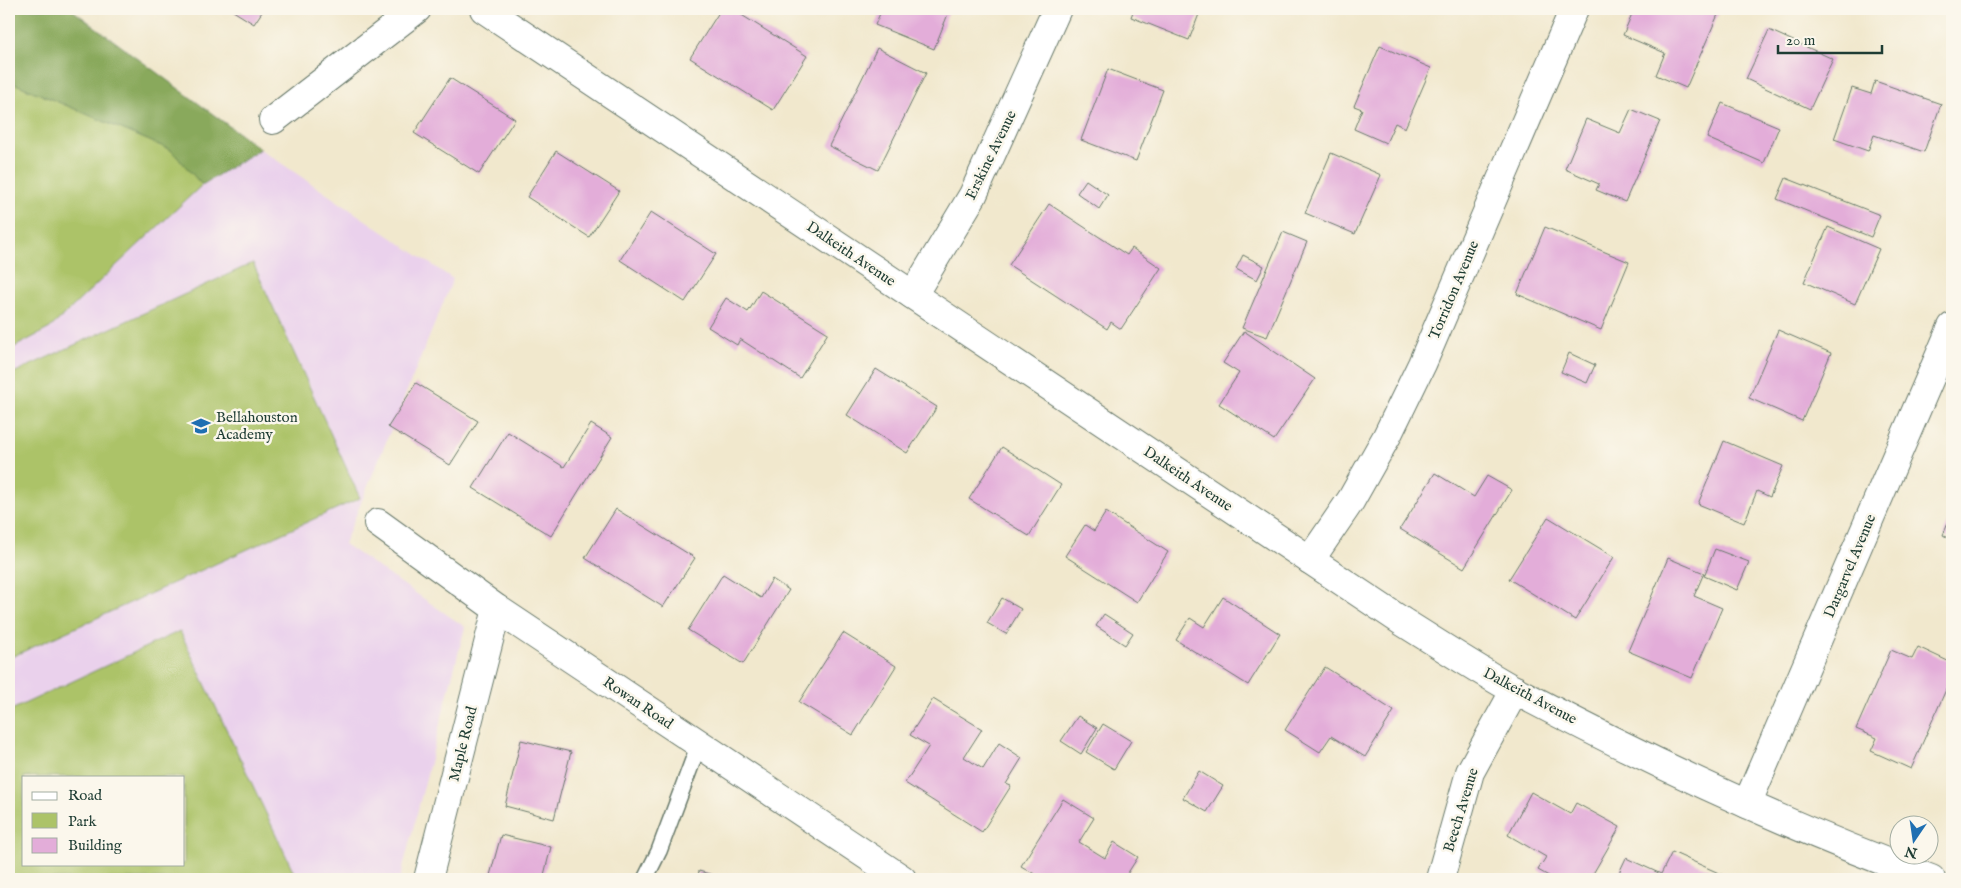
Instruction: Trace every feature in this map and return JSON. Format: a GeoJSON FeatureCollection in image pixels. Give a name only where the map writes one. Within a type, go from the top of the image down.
{"type":"FeatureCollection","features":[{"type":"Feature","properties":{"kind":"street"},"geometry":{"type":"LineString","coordinates":[[273,120],[417,9]]}},
{"type":"Feature","properties":{"kind":"street","name":"Dalkeith Avenue"},"geometry":{"type":"LineString","coordinates":[[484,9],[1403,622],[1515,690],[1657,762],[1747,804],[1874,858],[1931,879]]}},
{"type":"Feature","properties":{"kind":"street","name":"Erskine Avenue"},"geometry":{"type":"LineString","coordinates":[[913,295],[973,195],[1057,9]]}},
{"type":"Feature","properties":{"kind":"street","name":"Torridon Avenue"},"geometry":{"type":"LineString","coordinates":[[1310,560],[1351,500],[1387,436],[1422,364],[1574,9]]}},
{"type":"Feature","properties":{"kind":"street","name":"Dargarvel Avenue"},"geometry":{"type":"LineString","coordinates":[[1747,804],[1952,327]]}},
{"type":"Feature","properties":{"kind":"street","name":"Rowan Road"},"geometry":{"type":"LineString","coordinates":[[378,523],[497,609],[898,878]]}},
{"type":"Feature","properties":{"kind":"street","name":"Maple Road"},"geometry":{"type":"LineString","coordinates":[[428,879],[497,609]]}},
{"type":"Feature","properties":{"kind":"street","name":"Beech Avenue"},"geometry":{"type":"LineString","coordinates":[[1440,879],[1470,772],[1515,690]]}},
{"type":"Feature","properties":{"kind":"lane"},"geometry":{"type":"LineString","coordinates":[[645,879],[659,852],[699,744]]}},
{"type":"Feature","properties":{"kind":"shaded area","name":"Bellahouston Academy"},"geometry":{"type":"Polygon","coordinates":[[[260,149],[453,279],[344,544],[465,627],[400,879],[9,879],[9,308],[260,149]]]}},
{"type":"Feature","properties":{"kind":"green space"},"geometry":{"type":"Polygon","coordinates":[[[9,9],[71,9],[260,149],[202,185],[171,150],[9,81],[9,9]]]}},
{"type":"Feature","properties":{"kind":"green space"},"geometry":{"type":"Polygon","coordinates":[[[9,81],[171,150],[202,185],[50,328],[9,350],[9,81]]]}},
{"type":"Feature","properties":{"kind":"green space"},"geometry":{"type":"Polygon","coordinates":[[[253,263],[360,498],[9,658],[9,375],[253,263]]]}},
{"type":"Feature","properties":{"kind":"green space"},"geometry":{"type":"Polygon","coordinates":[[[180,631],[297,879],[9,879],[9,711],[180,631]]]}},
{"type":"Feature","properties":{"kind":"building"},"geometry":{"type":"Polygon","coordinates":[[[230,9],[264,9],[254,24],[230,9]]]}},
{"type":"Feature","properties":{"kind":"building"},"geometry":{"type":"Polygon","coordinates":[[[721,9],[732,9],[807,56],[773,110],[690,58],[721,9]]]}},
{"type":"Feature","properties":{"kind":"building"},"geometry":{"type":"Polygon","coordinates":[[[882,9],[950,9],[934,49],[875,25],[882,9]]]}},
{"type":"Feature","properties":{"kind":"building"},"geometry":{"type":"Polygon","coordinates":[[[1134,9],[1201,9],[1189,40],[1131,17],[1134,9]]]}},
{"type":"Feature","properties":{"kind":"building"},"geometry":{"type":"Polygon","coordinates":[[[1634,9],[1720,10],[1686,88],[1656,75],[1665,53],[1623,35],[1634,9]]]}},
{"type":"Feature","properties":{"kind":"building"},"geometry":{"type":"Polygon","coordinates":[[[1769,30],[1833,59],[1810,109],[1746,79],[1769,30]]]}},
{"type":"Feature","properties":{"kind":"building"},"geometry":{"type":"Polygon","coordinates":[[[1380,46],[1431,68],[1405,128],[1395,123],[1386,143],[1354,129],[1362,109],[1354,106],[1380,46]]]}},
{"type":"Feature","properties":{"kind":"building"},"geometry":{"type":"Polygon","coordinates":[[[877,48],[926,73],[878,170],[829,146],[877,48]]]}},
{"type":"Feature","properties":{"kind":"building"},"geometry":{"type":"Polygon","coordinates":[[[1108,69],[1163,90],[1136,161],[1081,140],[1108,69]]]}},
{"type":"Feature","properties":{"kind":"building"},"geometry":{"type":"Polygon","coordinates":[[[450,78],[515,119],[479,174],[414,133],[450,78]]]}},
{"type":"Feature","properties":{"kind":"building"},"geometry":{"type":"Polygon","coordinates":[[[1875,81],[1941,104],[1924,152],[1874,135],[1868,151],[1834,139],[1852,88],[1871,94],[1875,81]]]}},
{"type":"Feature","properties":{"kind":"building"},"geometry":{"type":"Polygon","coordinates":[[[1722,103],[1779,127],[1764,163],[1707,138],[1722,103]]]}},
{"type":"Feature","properties":{"kind":"building"},"geometry":{"type":"Polygon","coordinates":[[[1631,109],[1660,121],[1625,202],[1596,190],[1599,184],[1565,169],[1586,119],[1620,133],[1631,109]]]}},
{"type":"Feature","properties":{"kind":"building"},"geometry":{"type":"Polygon","coordinates":[[[556,151],[619,191],[589,237],[527,197],[556,151]]]}},
{"type":"Feature","properties":{"kind":"building"},"geometry":{"type":"Polygon","coordinates":[[[1331,153],[1381,175],[1355,234],[1305,213],[1331,153]]]}},
{"type":"Feature","properties":{"kind":"building"},"geometry":{"type":"Polygon","coordinates":[[[1786,178],[1880,215],[1871,237],[1777,199],[1786,178]]]}},
{"type":"Feature","properties":{"kind":"building"},"geometry":{"type":"Polygon","coordinates":[[[1086,180],[1108,195],[1099,209],[1077,193],[1086,180]]]}},
{"type":"Feature","properties":{"kind":"building"},"geometry":{"type":"Polygon","coordinates":[[[1049,204],[1127,255],[1132,248],[1161,268],[1121,329],[1111,322],[1107,329],[1009,265],[1049,204]]]}},
{"type":"Feature","properties":{"kind":"building"},"geometry":{"type":"Polygon","coordinates":[[[651,212],[716,254],[685,302],[620,260],[651,212]]]}},
{"type":"Feature","properties":{"kind":"building"},"geometry":{"type":"Polygon","coordinates":[[[1545,227],[1629,262],[1601,330],[1517,294],[1545,227]]]}},
{"type":"Feature","properties":{"kind":"building"},"geometry":{"type":"Polygon","coordinates":[[[1828,227],[1879,249],[1855,304],[1804,282],[1828,227]]]}},
{"type":"Feature","properties":{"kind":"building"},"geometry":{"type":"Polygon","coordinates":[[[1283,232],[1307,242],[1267,337],[1242,328],[1283,232]]]}},
{"type":"Feature","properties":{"kind":"building"},"geometry":{"type":"Polygon","coordinates":[[[1243,255],[1264,266],[1257,280],[1236,269],[1243,255]]]}},
{"type":"Feature","properties":{"kind":"building"},"geometry":{"type":"Polygon","coordinates":[[[761,291],[828,333],[800,378],[740,339],[737,345],[708,327],[726,298],[748,312],[761,291]]]}},
{"type":"Feature","properties":{"kind":"building"},"geometry":{"type":"Polygon","coordinates":[[[1778,330],[1831,353],[1802,421],[1749,398],[1778,330]]]}},
{"type":"Feature","properties":{"kind":"building"},"geometry":{"type":"Polygon","coordinates":[[[1244,331],[1315,379],[1274,440],[1219,404],[1239,373],[1223,363],[1244,331]]]}},
{"type":"Feature","properties":{"kind":"building"},"geometry":{"type":"Polygon","coordinates":[[[1569,353],[1595,365],[1587,383],[1561,372],[1569,353]]]}},
{"type":"Feature","properties":{"kind":"building"},"geometry":{"type":"Polygon","coordinates":[[[876,369],[937,407],[907,453],[847,415],[876,369]]]}},
{"type":"Feature","properties":{"kind":"building"},"geometry":{"type":"Polygon","coordinates":[[[416,383],[478,421],[450,465],[388,427],[416,383]]]}},
{"type":"Feature","properties":{"kind":"building"},"geometry":{"type":"Polygon","coordinates":[[[591,424],[612,437],[551,536],[473,488],[508,432],[564,467],[591,424]]]}},
{"type":"Feature","properties":{"kind":"building"},"geometry":{"type":"Polygon","coordinates":[[[1724,441],[1783,466],[1770,497],[1757,491],[1744,523],[1698,504],[1724,441]]]}},
{"type":"Feature","properties":{"kind":"building"},"geometry":{"type":"Polygon","coordinates":[[[1002,447],[1061,485],[1029,536],[969,499],[1002,447]]]}},
{"type":"Feature","properties":{"kind":"building"},"geometry":{"type":"Polygon","coordinates":[[[1435,473],[1474,497],[1487,476],[1512,490],[1464,568],[1400,529],[1435,473]]]}},
{"type":"Feature","properties":{"kind":"building"},"geometry":{"type":"Polygon","coordinates":[[[616,509],[695,558],[663,607],[585,558],[616,509]]]}},
{"type":"Feature","properties":{"kind":"building"},"geometry":{"type":"Polygon","coordinates":[[[1106,512],[1168,552],[1137,602],[1065,556],[1085,525],[1094,531],[1106,512]]]}},
{"type":"Feature","properties":{"kind":"building"},"geometry":{"type":"Polygon","coordinates":[[[1952,514],[1952,540],[1943,535],[1952,514]]]}},
{"type":"Feature","properties":{"kind":"building"},"geometry":{"type":"Polygon","coordinates":[[[1548,517],[1614,557],[1575,620],[1509,579],[1548,517]]]}},
{"type":"Feature","properties":{"kind":"building"},"geometry":{"type":"Polygon","coordinates":[[[1715,549],[1749,562],[1737,590],[1704,576],[1715,549]]]}},
{"type":"Feature","properties":{"kind":"building"},"geometry":{"type":"Polygon","coordinates":[[[1668,558],[1704,573],[1694,596],[1722,608],[1692,678],[1628,651],[1668,558]]]}},
{"type":"Feature","properties":{"kind":"building"},"geometry":{"type":"Polygon","coordinates":[[[723,574],[761,598],[772,579],[789,590],[743,664],[688,630],[723,574]]]}},
{"type":"Feature","properties":{"kind":"building"},"geometry":{"type":"Polygon","coordinates":[[[1223,597],[1280,634],[1248,685],[1176,640],[1190,618],[1204,627],[1223,597]]]}},
{"type":"Feature","properties":{"kind":"building"},"geometry":{"type":"Polygon","coordinates":[[[1002,598],[1021,609],[1006,634],[987,623],[1002,598]]]}},
{"type":"Feature","properties":{"kind":"building"},"geometry":{"type":"Polygon","coordinates":[[[1104,614],[1133,633],[1125,645],[1096,626],[1104,614]]]}},
{"type":"Feature","properties":{"kind":"building"},"geometry":{"type":"Polygon","coordinates":[[[843,633],[896,666],[853,735],[799,702],[843,633]]]}},
{"type":"Feature","properties":{"kind":"building"},"geometry":{"type":"Polygon","coordinates":[[[1918,647],[1952,663],[1952,676],[1911,769],[1871,751],[1877,738],[1856,729],[1891,650],[1912,659],[1918,647]]]}},
{"type":"Feature","properties":{"kind":"building"},"geometry":{"type":"Polygon","coordinates":[[[1325,667],[1394,711],[1365,757],[1331,736],[1320,752],[1285,730],[1325,667]]]}},
{"type":"Feature","properties":{"kind":"building"},"geometry":{"type":"Polygon","coordinates":[[[933,699],[982,729],[964,757],[983,769],[999,743],[1022,758],[1006,784],[1011,786],[982,832],[905,783],[929,746],[910,735],[933,699]]]}},
{"type":"Feature","properties":{"kind":"building"},"geometry":{"type":"Polygon","coordinates":[[[1078,716],[1097,728],[1081,754],[1061,741],[1078,716]]]}},
{"type":"Feature","properties":{"kind":"building"},"geometry":{"type":"Polygon","coordinates":[[[1103,724],[1131,741],[1114,769],[1086,752],[1103,724]]]}},
{"type":"Feature","properties":{"kind":"building"},"geometry":{"type":"Polygon","coordinates":[[[521,740],[571,752],[554,819],[505,806],[521,740]]]}},
{"type":"Feature","properties":{"kind":"building"},"geometry":{"type":"Polygon","coordinates":[[[1199,771],[1223,786],[1207,812],[1183,798],[1199,771]]]}},
{"type":"Feature","properties":{"kind":"building"},"geometry":{"type":"Polygon","coordinates":[[[1531,792],[1570,814],[1576,803],[1620,827],[1590,879],[1554,879],[1538,870],[1546,857],[1508,835],[1531,792]]]}},
{"type":"Feature","properties":{"kind":"building"},"geometry":{"type":"Polygon","coordinates":[[[1063,799],[1094,818],[1079,842],[1105,858],[1114,842],[1138,857],[1124,879],[1043,879],[1021,866],[1063,799]]]}},
{"type":"Feature","properties":{"kind":"building"},"geometry":{"type":"Polygon","coordinates":[[[501,835],[551,847],[543,879],[489,879],[501,835]]]}},
{"type":"Feature","properties":{"kind":"building"},"geometry":{"type":"Polygon","coordinates":[[[1672,852],[1732,879],[1616,879],[1626,858],[1661,874],[1672,852]]]}},
{"type":"Feature","properties":{"kind":"building"},"geometry":{"type":"Polygon","coordinates":[[[699,871],[727,879],[697,879],[699,871]]]}},
{"type":"Feature","properties":{"kind":"place","name":"Bellahouston Academy"},"geometry":{"type":"Point","coordinates":[201,426]}}]}
